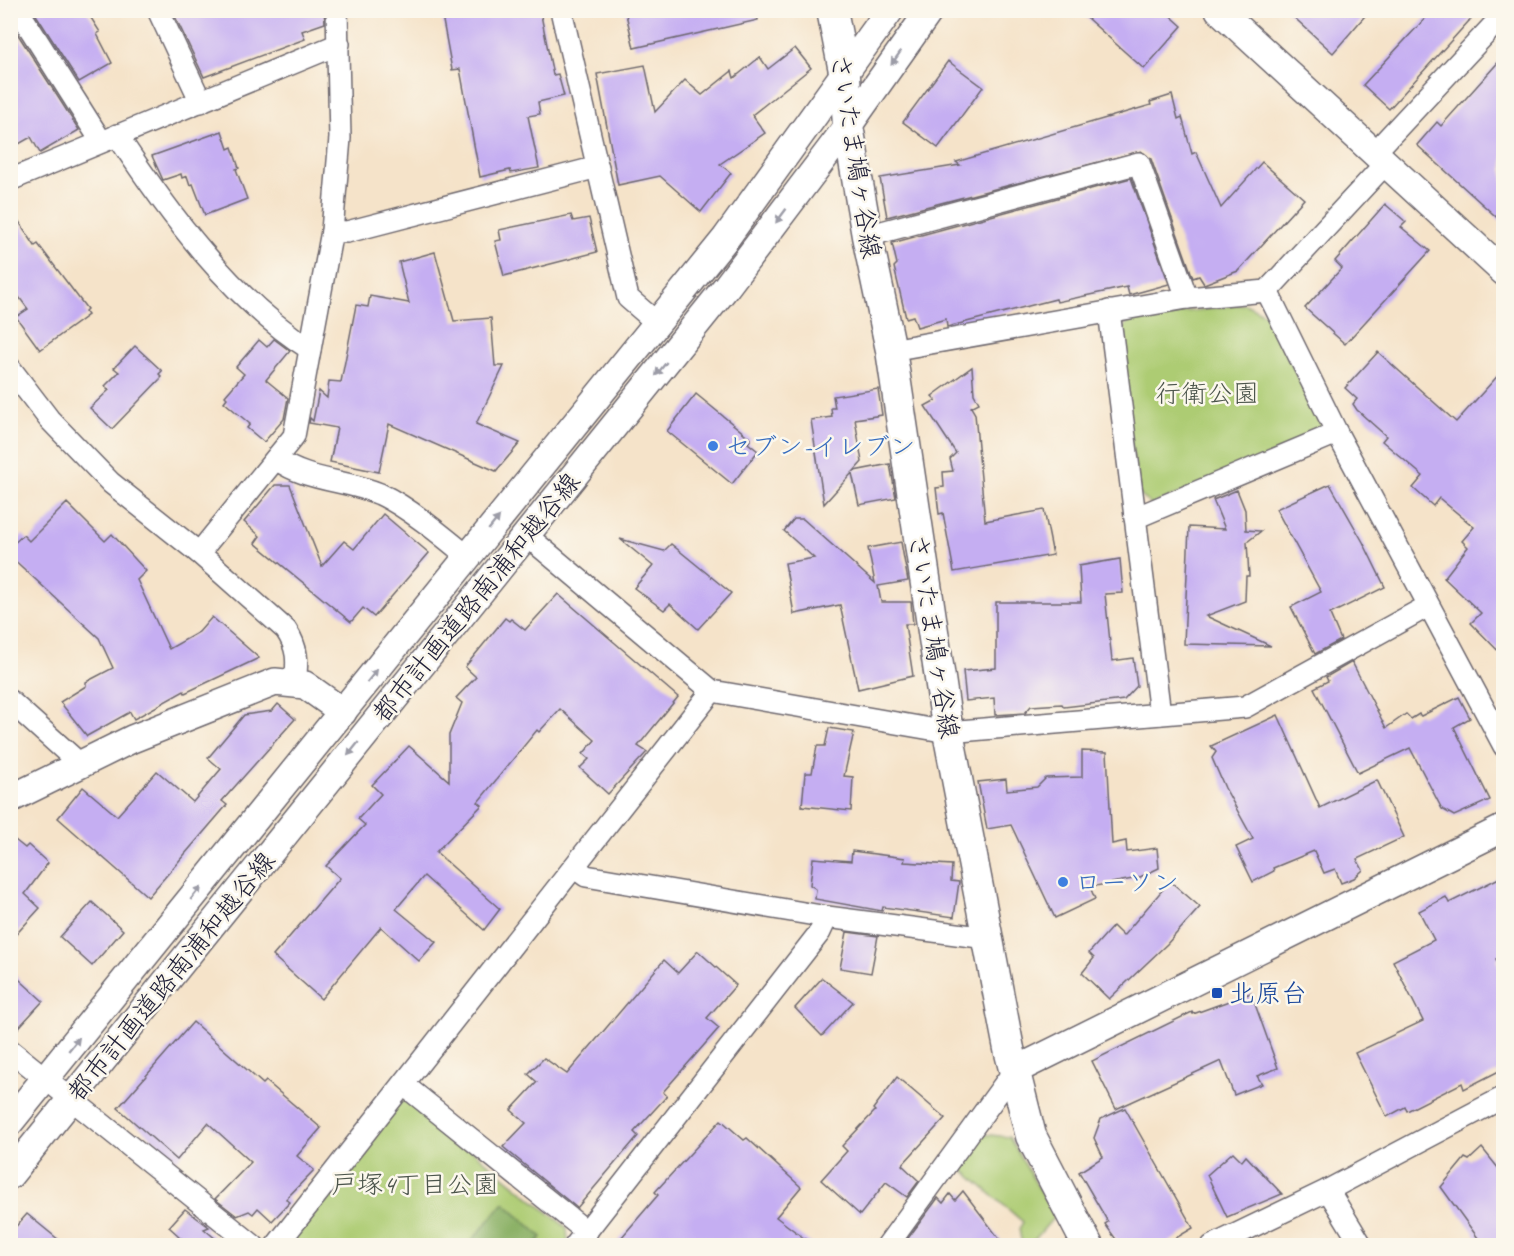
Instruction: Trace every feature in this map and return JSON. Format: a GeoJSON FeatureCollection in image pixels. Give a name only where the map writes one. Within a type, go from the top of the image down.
{"type":"FeatureCollection","features":[{"type":"Feature","properties":{"kind":"main road","name":"さいたま鳩ヶ谷線"},"geometry":{"type":"LineString","coordinates":[[832,10],[845,76],[848,126],[867,236],[891,350],[948,732],[1014,1071],[1031,1136],[1088,1245]]}},
{"type":"Feature","properties":{"kind":"street"},"geometry":{"type":"LineString","coordinates":[[18,10],[109,138],[182,227],[239,289],[293,338],[310,349]]}},
{"type":"Feature","properties":{"kind":"street"},"geometry":{"type":"LineString","coordinates":[[158,10],[201,102]]}},
{"type":"Feature","properties":{"kind":"street"},"geometry":{"type":"LineString","coordinates":[[199,553],[294,436],[332,231],[340,138],[337,10]]}},
{"type":"Feature","properties":{"kind":"street"},"geometry":{"type":"LineString","coordinates":[[561,10],[628,298],[657,322]]}},
{"type":"Feature","properties":{"kind":"street","name":"都市計画道路南浦和越谷線"},"geometry":{"type":"LineString","coordinates":[[10,1122],[726,238],[845,76],[890,10]]}},
{"type":"Feature","properties":{"kind":"street","name":"都市計画道路南浦和越谷線"},"geometry":{"type":"LineString","coordinates":[[10,1175],[728,286],[848,126],[930,10]]}},
{"type":"Feature","properties":{"kind":"street"},"geometry":{"type":"LineString","coordinates":[[1219,10],[1503,272]]}},
{"type":"Feature","properties":{"kind":"street"},"geometry":{"type":"LineString","coordinates":[[891,350],[1187,298],[1268,291],[1503,14]]}},
{"type":"Feature","properties":{"kind":"street"},"geometry":{"type":"LineString","coordinates":[[10,180],[339,44]]}},
{"type":"Feature","properties":{"kind":"street"},"geometry":{"type":"LineString","coordinates":[[867,236],[1139,163],[1187,298]]}},
{"type":"Feature","properties":{"kind":"street"},"geometry":{"type":"LineString","coordinates":[[332,231],[347,232],[598,167]]}},
{"type":"Feature","properties":{"kind":"street"},"geometry":{"type":"LineString","coordinates":[[1268,291],[1337,433],[1503,746]]}},
{"type":"Feature","properties":{"kind":"street"},"geometry":{"type":"LineString","coordinates":[[1109,311],[1160,714]]}},
{"type":"Feature","properties":{"kind":"street"},"geometry":{"type":"LineString","coordinates":[[10,368],[49,419],[111,483],[199,553],[286,630],[295,644],[298,661],[295,682]]}},
{"type":"Feature","properties":{"kind":"street"},"geometry":{"type":"LineString","coordinates":[[1135,518],[1337,433]]}},
{"type":"Feature","properties":{"kind":"street"},"geometry":{"type":"LineString","coordinates":[[276,459],[293,472],[381,495],[443,536],[467,556]]}},
{"type":"Feature","properties":{"kind":"street"},"geometry":{"type":"LineString","coordinates":[[526,536],[712,691],[948,732],[1245,707],[1428,606]]}},
{"type":"Feature","properties":{"kind":"street"},"geometry":{"type":"LineString","coordinates":[[10,799],[132,740],[275,682],[295,682],[320,694],[343,712]]}},
{"type":"Feature","properties":{"kind":"street"},"geometry":{"type":"LineString","coordinates":[[276,1245],[575,868],[712,691]]}},
{"type":"Feature","properties":{"kind":"street"},"geometry":{"type":"LineString","coordinates":[[10,701],[81,765]]}},
{"type":"Feature","properties":{"kind":"street"},"geometry":{"type":"LineString","coordinates":[[887,1245],[1014,1071],[1503,828]]}},
{"type":"Feature","properties":{"kind":"street"},"geometry":{"type":"LineString","coordinates":[[575,868],[586,876],[827,917],[987,938]]}},
{"type":"Feature","properties":{"kind":"street"},"geometry":{"type":"LineString","coordinates":[[404,1085],[581,1239],[820,932],[827,917]]}},
{"type":"Feature","properties":{"kind":"street"},"geometry":{"type":"LineString","coordinates":[[10,1050],[254,1245]]}},
{"type":"Feature","properties":{"kind":"street"},"geometry":{"type":"LineString","coordinates":[[1212,1245],[1328,1190],[1503,1097]]}},
{"type":"Feature","properties":{"kind":"street"},"geometry":{"type":"LineString","coordinates":[[1328,1190],[1362,1245]]}},
{"type":"Feature","properties":{"kind":"green space","name":"行衛公園"},"geometry":{"type":"Polygon","coordinates":[[[1245,304],[1267,315],[1322,424],[1313,441],[1151,505],[1139,494],[1115,339],[1131,319],[1245,304]]]}},
{"type":"Feature","properties":{"kind":"green space","name":"戸塚4丁目公園"},"geometry":{"type":"Polygon","coordinates":[[[401,1101],[413,1102],[567,1228],[568,1241],[565,1246],[294,1246],[294,1236],[401,1101]]]}},
{"type":"Feature","properties":{"kind":"green space"},"geometry":{"type":"Polygon","coordinates":[[[980,1134],[1009,1137],[1055,1216],[1030,1245],[1022,1245],[1019,1229],[1023,1222],[955,1163],[980,1134]]]}},
{"type":"Feature","properties":{"kind":"green space"},"geometry":{"type":"Polygon","coordinates":[[[504,1203],[542,1237],[535,1245],[468,1245],[504,1203]]]}},
{"type":"Feature","properties":{"kind":"building"},"geometry":{"type":"Polygon","coordinates":[[[33,10],[86,10],[100,32],[97,34],[112,63],[79,82],[33,10]]]}},
{"type":"Feature","properties":{"kind":"building"},"geometry":{"type":"Polygon","coordinates":[[[172,10],[324,10],[325,23],[302,31],[305,39],[204,77],[172,10]]]}},
{"type":"Feature","properties":{"kind":"building"},"geometry":{"type":"Polygon","coordinates":[[[441,10],[540,10],[553,75],[558,74],[564,96],[538,102],[540,114],[528,116],[539,168],[511,173],[510,170],[480,177],[460,69],[452,70],[441,10]]]}},
{"type":"Feature","properties":{"kind":"building"},"geometry":{"type":"Polygon","coordinates":[[[625,10],[757,10],[758,20],[634,48],[625,10]]]}},
{"type":"Feature","properties":{"kind":"building"},"geometry":{"type":"Polygon","coordinates":[[[1078,10],[1164,10],[1182,26],[1144,69],[1078,10]]]}},
{"type":"Feature","properties":{"kind":"building"},"geometry":{"type":"Polygon","coordinates":[[[1286,10],[1370,10],[1333,53],[1286,10]]]}},
{"type":"Feature","properties":{"kind":"building"},"geometry":{"type":"Polygon","coordinates":[[[1433,10],[1479,10],[1389,109],[1363,85],[1433,10]]]}},
{"type":"Feature","properties":{"kind":"building"},"geometry":{"type":"Polygon","coordinates":[[[10,22],[79,130],[40,153],[31,137],[10,149],[10,22]]]}},
{"type":"Feature","properties":{"kind":"building"},"geometry":{"type":"Polygon","coordinates":[[[795,48],[811,68],[752,115],[765,133],[720,164],[731,173],[701,212],[660,176],[618,185],[597,74],[645,65],[655,112],[685,80],[702,95],[732,71],[734,78],[760,57],[768,69],[795,48]]]}},
{"type":"Feature","properties":{"kind":"building"},"geometry":{"type":"Polygon","coordinates":[[[1503,57],[1503,223],[1417,145],[1437,122],[1441,126],[1503,57]]]}},
{"type":"Feature","properties":{"kind":"building"},"geometry":{"type":"Polygon","coordinates":[[[948,61],[983,87],[938,148],[903,122],[948,61]]]}},
{"type":"Feature","properties":{"kind":"building"},"geometry":{"type":"Polygon","coordinates":[[[1172,95],[1178,119],[1182,117],[1192,154],[1196,152],[1221,208],[1262,162],[1304,199],[1238,271],[1204,284],[1199,276],[1193,278],[1151,159],[1141,151],[887,217],[880,178],[960,165],[956,162],[1151,105],[1150,102],[1172,95]]]}},
{"type":"Feature","properties":{"kind":"building"},"geometry":{"type":"Polygon","coordinates":[[[222,131],[228,149],[232,147],[239,168],[236,169],[247,199],[205,215],[193,184],[190,185],[187,176],[182,178],[181,174],[163,180],[152,156],[222,131]]]}},
{"type":"Feature","properties":{"kind":"building"},"geometry":{"type":"Polygon","coordinates":[[[1131,178],[1169,284],[1129,295],[1127,287],[1057,302],[1056,299],[947,327],[946,319],[917,327],[913,316],[906,318],[894,267],[897,264],[892,243],[1131,178]]]}},
{"type":"Feature","properties":{"kind":"building"},"geometry":{"type":"Polygon","coordinates":[[[1385,204],[1406,222],[1401,227],[1430,251],[1345,344],[1305,308],[1342,268],[1335,261],[1385,204]]]}},
{"type":"Feature","properties":{"kind":"building"},"geometry":{"type":"Polygon","coordinates":[[[10,208],[35,246],[38,244],[87,309],[85,311],[88,315],[40,350],[16,317],[28,309],[10,285],[10,208]]]}},
{"type":"Feature","properties":{"kind":"building"},"geometry":{"type":"Polygon","coordinates":[[[571,215],[573,221],[589,218],[597,252],[504,276],[495,241],[501,240],[499,230],[571,215]]]}},
{"type":"Feature","properties":{"kind":"building"},"geometry":{"type":"Polygon","coordinates":[[[435,252],[454,321],[491,318],[495,366],[504,366],[476,424],[520,443],[496,471],[389,424],[379,472],[330,462],[337,428],[309,423],[310,418],[313,421],[319,391],[327,398],[329,381],[341,382],[356,305],[368,307],[370,296],[409,303],[399,262],[435,252]]]}},
{"type":"Feature","properties":{"kind":"building"},"geometry":{"type":"Polygon","coordinates":[[[274,339],[290,351],[266,380],[288,398],[284,419],[264,442],[247,428],[250,424],[224,402],[227,398],[225,396],[244,374],[236,367],[259,340],[267,347],[274,339]]]}},
{"type":"Feature","properties":{"kind":"building"},"geometry":{"type":"Polygon","coordinates":[[[135,346],[162,371],[159,374],[162,377],[112,429],[90,408],[109,390],[105,386],[119,372],[114,368],[135,346]]]}},
{"type":"Feature","properties":{"kind":"building"},"geometry":{"type":"Polygon","coordinates":[[[1378,352],[1456,422],[1503,370],[1503,656],[1471,623],[1481,613],[1444,578],[1468,547],[1462,541],[1474,527],[1439,498],[1433,506],[1413,488],[1423,476],[1382,441],[1386,436],[1357,410],[1353,404],[1357,399],[1345,388],[1378,352]]]}},
{"type":"Feature","properties":{"kind":"building"},"geometry":{"type":"Polygon","coordinates":[[[972,367],[974,394],[979,403],[971,407],[975,414],[985,521],[1044,510],[1053,555],[954,572],[943,513],[939,514],[936,488],[944,487],[943,472],[953,471],[950,459],[956,453],[925,406],[936,400],[932,396],[972,367]]]}},
{"type":"Feature","properties":{"kind":"building"},"geometry":{"type":"Polygon","coordinates":[[[878,389],[882,415],[855,419],[862,462],[854,471],[890,464],[896,498],[859,505],[852,473],[824,504],[811,420],[832,417],[831,408],[835,408],[833,396],[878,389]]]}},
{"type":"Feature","properties":{"kind":"building"},"geometry":{"type":"Polygon","coordinates":[[[696,394],[751,439],[748,443],[758,451],[732,484],[667,431],[696,394]]]}},
{"type":"Feature","properties":{"kind":"building"},"geometry":{"type":"Polygon","coordinates":[[[1330,484],[1385,587],[1330,614],[1341,640],[1315,654],[1291,607],[1321,592],[1276,509],[1330,484]]]}},
{"type":"Feature","properties":{"kind":"building"},"geometry":{"type":"Polygon","coordinates":[[[275,485],[290,485],[322,566],[344,541],[354,549],[383,514],[429,553],[374,617],[363,608],[351,622],[255,543],[260,536],[244,522],[275,485]]]}},
{"type":"Feature","properties":{"kind":"building"},"geometry":{"type":"Polygon","coordinates":[[[1237,490],[1245,510],[1246,530],[1261,531],[1247,542],[1249,576],[1246,576],[1245,601],[1206,616],[1271,646],[1184,644],[1189,527],[1225,529],[1213,500],[1237,490]]]}},
{"type":"Feature","properties":{"kind":"building"},"geometry":{"type":"Polygon","coordinates":[[[67,503],[105,541],[112,534],[146,571],[137,580],[169,649],[199,632],[212,617],[259,658],[185,693],[184,691],[134,719],[130,712],[87,736],[60,702],[86,686],[86,682],[113,668],[99,638],[10,556],[10,547],[23,535],[29,541],[67,503]]]}},
{"type":"Feature","properties":{"kind":"building"},"geometry":{"type":"Polygon","coordinates":[[[794,519],[803,519],[875,583],[868,548],[901,542],[908,581],[878,586],[881,602],[911,602],[913,624],[905,624],[913,676],[858,689],[840,605],[794,614],[785,563],[814,558],[784,531],[794,519]]]}},
{"type":"Feature","properties":{"kind":"building"},"geometry":{"type":"Polygon","coordinates":[[[620,539],[664,551],[671,544],[731,593],[698,629],[670,604],[664,610],[634,588],[653,566],[620,539]]]}},
{"type":"Feature","properties":{"kind":"building"},"geometry":{"type":"Polygon","coordinates":[[[1120,559],[1123,593],[1105,594],[1112,661],[1133,658],[1137,686],[1124,700],[1064,707],[1062,704],[1031,706],[1025,713],[995,715],[994,698],[966,701],[963,671],[996,668],[996,602],[1081,602],[1079,566],[1120,559]]]}},
{"type":"Feature","properties":{"kind":"building"},"geometry":{"type":"Polygon","coordinates":[[[558,594],[678,697],[638,746],[647,752],[608,794],[580,768],[589,759],[583,754],[595,740],[560,709],[539,732],[537,730],[478,802],[482,805],[436,852],[500,909],[484,930],[424,876],[396,909],[436,942],[419,961],[381,927],[321,999],[273,956],[340,878],[326,866],[365,825],[358,819],[381,794],[372,785],[409,746],[449,781],[449,735],[462,703],[456,698],[476,677],[465,667],[505,618],[509,621],[511,619],[525,630],[558,594]]]}},
{"type":"Feature","properties":{"kind":"building"},"geometry":{"type":"Polygon","coordinates":[[[1352,662],[1386,728],[1406,714],[1411,719],[1419,714],[1421,716],[1459,697],[1470,718],[1454,727],[1490,800],[1454,816],[1442,809],[1410,748],[1358,773],[1314,688],[1328,681],[1326,677],[1352,662]]]}},
{"type":"Feature","properties":{"kind":"building"},"geometry":{"type":"Polygon","coordinates":[[[278,704],[295,719],[222,801],[227,805],[148,897],[58,818],[83,787],[117,816],[157,771],[193,802],[221,769],[208,758],[244,715],[272,711],[278,704]]]}},
{"type":"Feature","properties":{"kind":"building"},"geometry":{"type":"Polygon","coordinates":[[[1278,715],[1320,808],[1377,780],[1404,837],[1357,859],[1363,870],[1354,878],[1341,883],[1335,869],[1324,873],[1314,851],[1273,868],[1274,871],[1253,882],[1236,847],[1253,839],[1225,788],[1212,758],[1216,752],[1211,746],[1278,715]]]}},
{"type":"Feature","properties":{"kind":"building"},"geometry":{"type":"Polygon","coordinates":[[[829,728],[854,732],[844,776],[853,777],[851,811],[802,806],[805,773],[812,773],[817,746],[825,746],[829,728]]]}},
{"type":"Feature","properties":{"kind":"building"},"geometry":{"type":"Polygon","coordinates":[[[1082,751],[1107,752],[1112,844],[1126,841],[1127,852],[1157,848],[1159,868],[1138,878],[1090,887],[1095,899],[1055,918],[1011,825],[987,829],[978,782],[1006,779],[1007,790],[1037,787],[1046,778],[1082,777],[1082,751]]]}},
{"type":"Feature","properties":{"kind":"building"},"geometry":{"type":"Polygon","coordinates":[[[10,836],[25,848],[28,845],[48,863],[25,894],[40,908],[10,941],[10,836]]]}},
{"type":"Feature","properties":{"kind":"building"},"geometry":{"type":"Polygon","coordinates":[[[852,851],[905,858],[904,862],[952,865],[951,881],[959,882],[954,917],[883,907],[882,911],[815,899],[816,889],[810,885],[813,858],[851,861],[852,851]]]}},
{"type":"Feature","properties":{"kind":"building"},"geometry":{"type":"Polygon","coordinates":[[[1503,876],[1503,956],[1496,959],[1503,975],[1503,1069],[1464,1089],[1462,1083],[1407,1111],[1405,1107],[1387,1117],[1355,1053],[1423,1021],[1393,961],[1434,940],[1419,911],[1446,897],[1449,903],[1503,876]]]}},
{"type":"Feature","properties":{"kind":"building"},"geometry":{"type":"Polygon","coordinates":[[[1170,881],[1200,907],[1167,944],[1109,999],[1082,973],[1094,958],[1089,953],[1113,926],[1123,936],[1170,881]]]}},
{"type":"Feature","properties":{"kind":"building"},"geometry":{"type":"Polygon","coordinates":[[[92,902],[123,930],[92,966],[60,937],[92,902]]]}},
{"type":"Feature","properties":{"kind":"building"},"geometry":{"type":"Polygon","coordinates":[[[847,932],[878,936],[871,973],[840,968],[847,932]]]}},
{"type":"Feature","properties":{"kind":"building"},"geometry":{"type":"Polygon","coordinates":[[[698,951],[736,985],[707,1018],[719,1028],[663,1092],[667,1096],[634,1132],[638,1136],[577,1208],[503,1147],[526,1123],[511,1110],[537,1082],[528,1074],[544,1058],[567,1074],[664,960],[678,973],[698,951]]]}},
{"type":"Feature","properties":{"kind":"building"},"geometry":{"type":"Polygon","coordinates":[[[10,971],[43,1001],[10,1037],[10,971]]]}},
{"type":"Feature","properties":{"kind":"building"},"geometry":{"type":"Polygon","coordinates":[[[822,978],[853,1002],[822,1036],[795,1008],[822,978]]]}},
{"type":"Feature","properties":{"kind":"building"},"geometry":{"type":"Polygon","coordinates":[[[1251,993],[1278,1068],[1257,1076],[1262,1084],[1234,1095],[1221,1061],[1116,1109],[1092,1061],[1192,1012],[1193,1014],[1251,993]]]}},
{"type":"Feature","properties":{"kind":"building"},"geometry":{"type":"Polygon","coordinates":[[[193,1022],[263,1084],[266,1081],[321,1128],[297,1156],[314,1170],[286,1199],[290,1202],[272,1221],[258,1208],[253,1214],[249,1211],[237,1216],[215,1199],[251,1162],[208,1123],[177,1160],[118,1108],[193,1022]]]}},
{"type":"Feature","properties":{"kind":"building"},"geometry":{"type":"Polygon","coordinates":[[[897,1077],[945,1118],[902,1165],[919,1181],[907,1197],[886,1182],[860,1215],[821,1180],[847,1151],[842,1146],[875,1111],[873,1109],[897,1077]]]}},
{"type":"Feature","properties":{"kind":"building"},"geometry":{"type":"Polygon","coordinates":[[[1125,1108],[1193,1228],[1164,1245],[1120,1245],[1105,1224],[1108,1222],[1079,1172],[1103,1157],[1094,1138],[1101,1119],[1125,1108]]]}},
{"type":"Feature","properties":{"kind":"building"},"geometry":{"type":"Polygon","coordinates":[[[721,1120],[744,1140],[747,1138],[801,1187],[776,1217],[813,1245],[615,1245],[658,1195],[655,1192],[721,1120]]]}},
{"type":"Feature","properties":{"kind":"building"},"geometry":{"type":"Polygon","coordinates":[[[1482,1148],[1503,1174],[1503,1245],[1483,1245],[1441,1187],[1465,1158],[1469,1160],[1482,1148]]]}},
{"type":"Feature","properties":{"kind":"building"},"geometry":{"type":"Polygon","coordinates":[[[1233,1152],[1242,1161],[1246,1156],[1282,1194],[1227,1217],[1207,1175],[1233,1152]]]}},
{"type":"Feature","properties":{"kind":"building"},"geometry":{"type":"Polygon","coordinates":[[[963,1191],[1004,1245],[903,1245],[938,1198],[943,1203],[950,1194],[955,1200],[963,1191]]]}},
{"type":"Feature","properties":{"kind":"building"},"geometry":{"type":"Polygon","coordinates":[[[185,1209],[209,1227],[204,1229],[223,1245],[189,1245],[181,1238],[175,1240],[179,1236],[169,1227],[185,1209]]]}},
{"type":"Feature","properties":{"kind":"building"},"geometry":{"type":"Polygon","coordinates":[[[27,1214],[65,1245],[10,1245],[10,1233],[27,1214]]]}},
{"type":"Feature","properties":{"kind":"place","name":"セブン-イレブン"},"geometry":{"type":"Point","coordinates":[713,446]}},
{"type":"Feature","properties":{"kind":"place","name":"ローソン"},"geometry":{"type":"Point","coordinates":[1063,882]}},
{"type":"Feature","properties":{"kind":"place","name":"北原台"},"geometry":{"type":"Point","coordinates":[1217,993]}}]}
